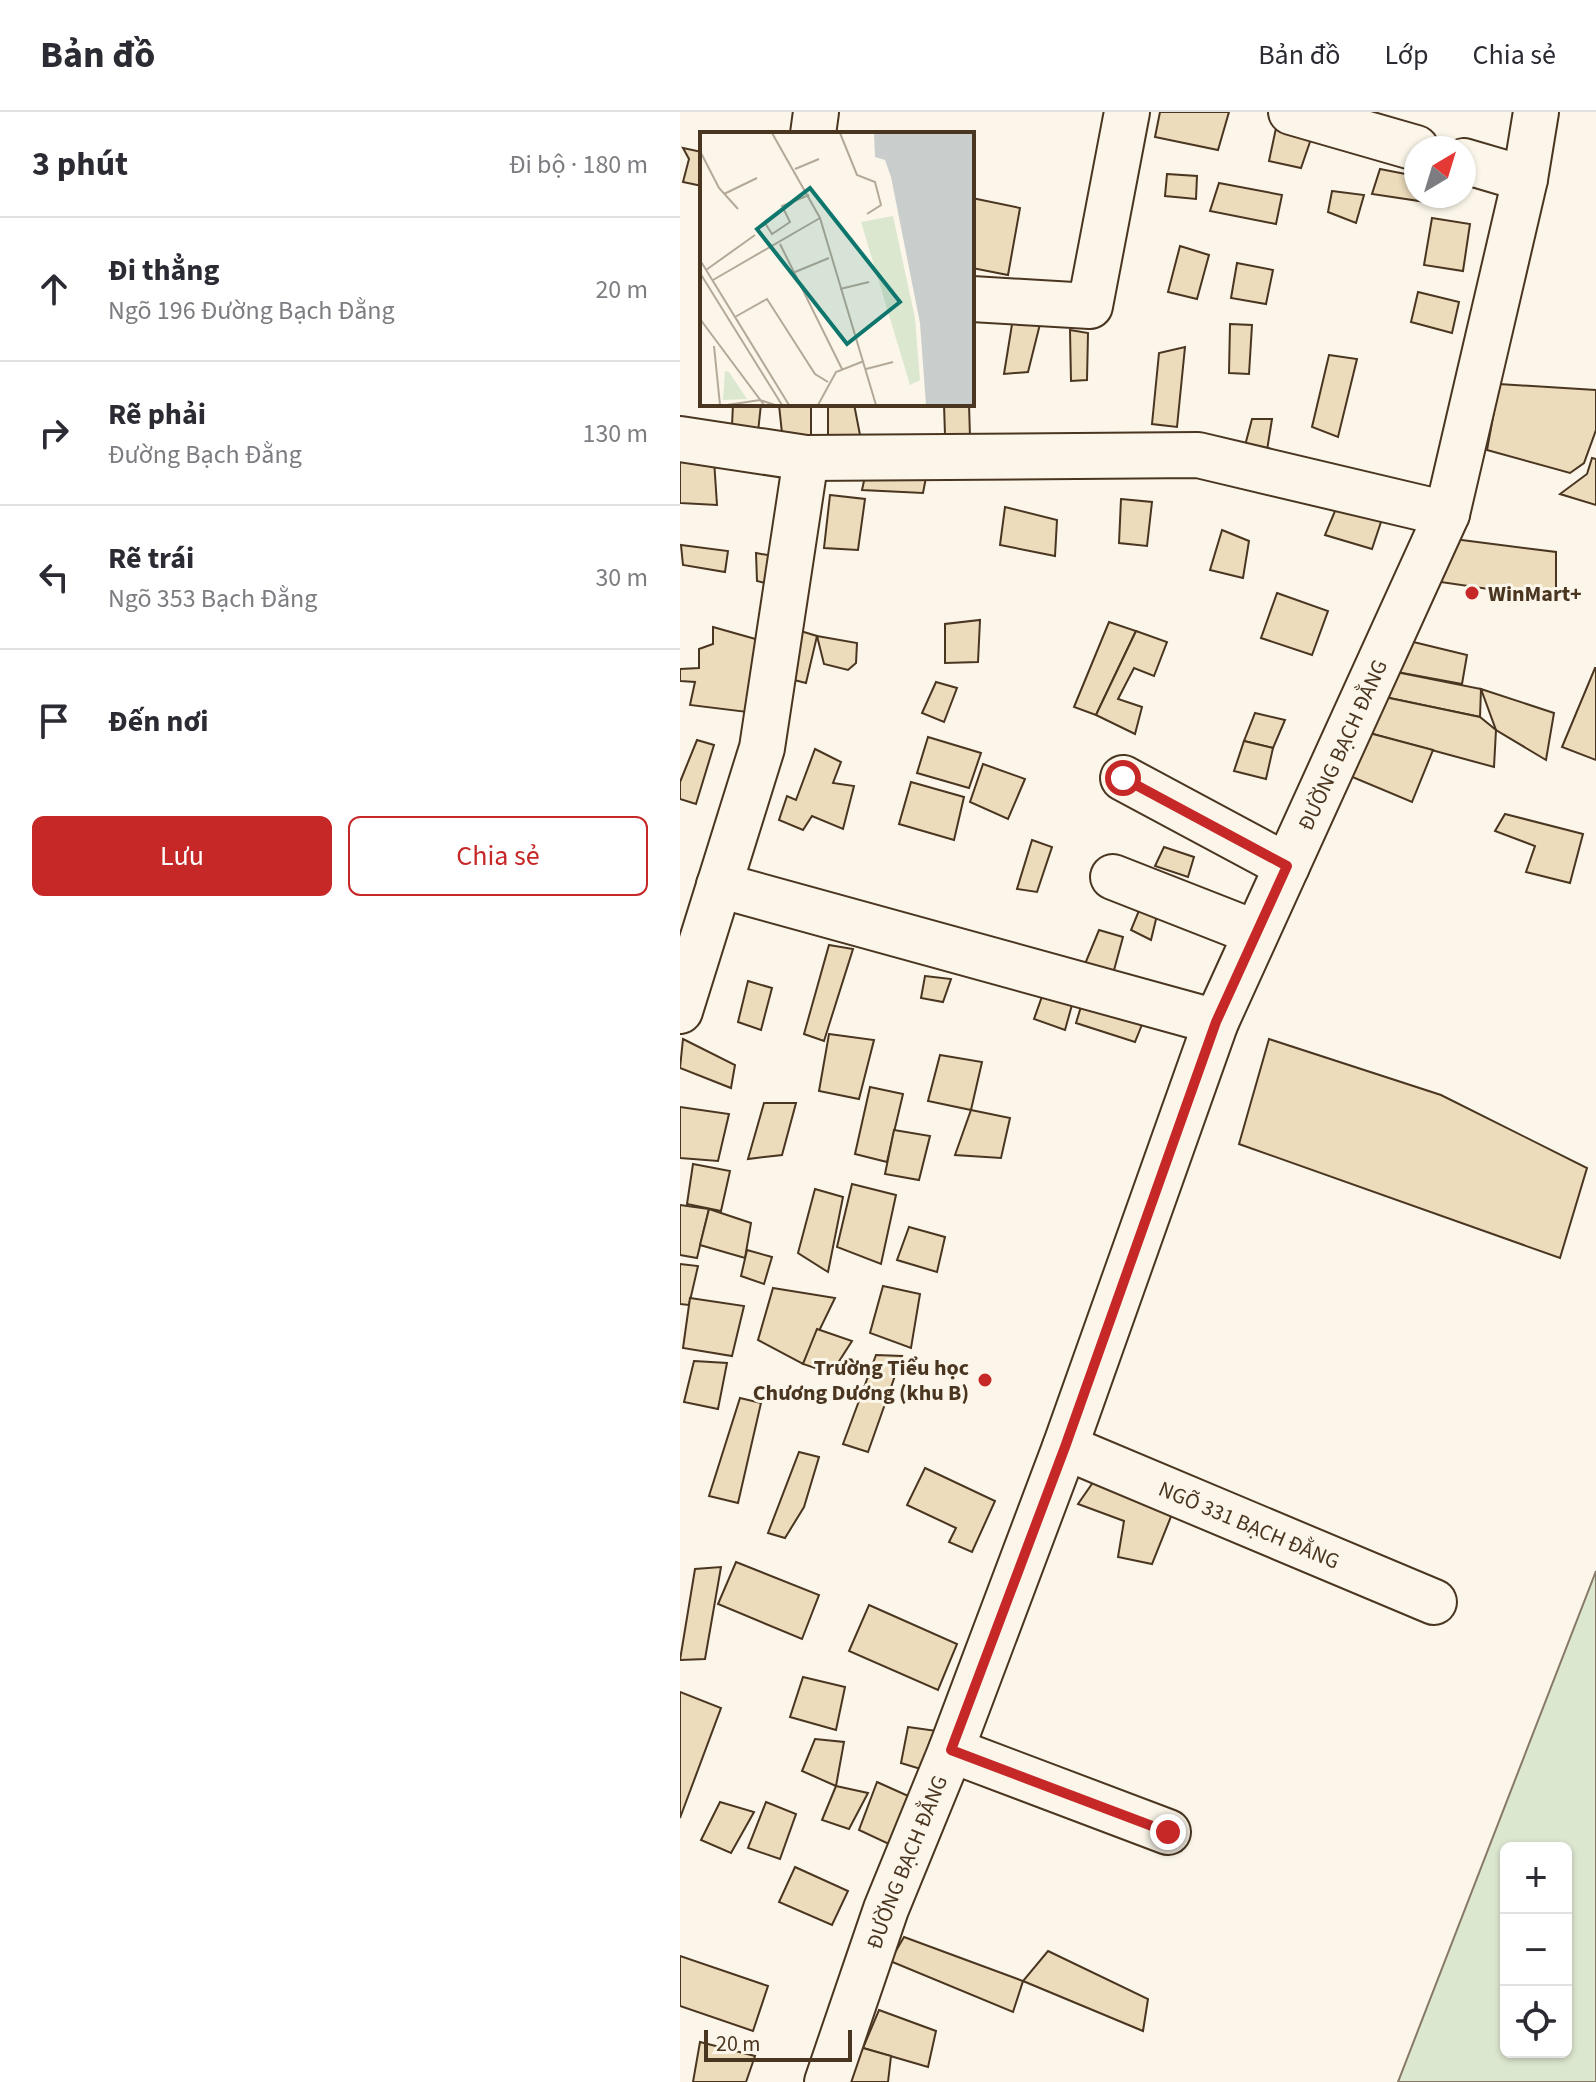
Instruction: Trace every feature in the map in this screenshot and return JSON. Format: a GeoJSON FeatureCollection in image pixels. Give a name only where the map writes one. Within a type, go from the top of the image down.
{"type":"FeatureCollection","features":[{"type":"Feature","properties":{"kind":"street"},"geometry":{"type":"LineString","coordinates":[[813,132],[816,112]]}},
{"type":"Feature","properties":{"kind":"street"},"geometry":{"type":"LineString","coordinates":[[974,299],[1090,306],[1127,112]]}},
{"type":"Feature","properties":{"kind":"street"},"geometry":{"type":"LineString","coordinates":[[1291,112],[1404,145]]}},
{"type":"Feature","properties":{"kind":"street","name":"ĐƯỜNG BẠCH ĐẰNG"},"geometry":{"type":"LineString","coordinates":[[827,2082],[886,1909],[951,1750],[1065,1447],[1216,1022],[1447,514],[1525,179],[1536,112]]}},
{"type":"Feature","properties":{"kind":"street"},"geometry":{"type":"LineString","coordinates":[[1476,165],[1525,179]]}},
{"type":"Feature","properties":{"kind":"street"},"geometry":{"type":"LineString","coordinates":[[680,439],[806,458],[1198,455],[1447,514]]}},
{"type":"Feature","properties":{"kind":"street"},"geometry":{"type":"LineString","coordinates":[[680,1011],[762,748],[806,458]]}},
{"type":"Feature","properties":{"kind":"street"},"geometry":{"type":"LineString","coordinates":[[1123,778],[1287,866]]}},
{"type":"Feature","properties":{"kind":"street"},"geometry":{"type":"LineString","coordinates":[[1113,877],[1256,933]]}},
{"type":"Feature","properties":{"kind":"street"},"geometry":{"type":"LineString","coordinates":[[719,885],[1216,1022]]}},
{"type":"Feature","properties":{"kind":"street","name":"NGÕ 331 BẠCH ĐẰNG"},"geometry":{"type":"LineString","coordinates":[[1065,1447],[1434,1602]]}},
{"type":"Feature","properties":{"kind":"street"},"geometry":{"type":"LineString","coordinates":[[951,1750],[1168,1832]]}},
{"type":"Feature","properties":{"kind":"green space"},"geometry":{"type":"Polygon","coordinates":[[[1596,1571],[1596,2082],[1398,2082],[1596,1571]]]}},
{"type":"Feature","properties":{"kind":"building"},"geometry":{"type":"Polygon","coordinates":[[[1160,112],[1229,112],[1218,150],[1155,137],[1160,112]]]}},
{"type":"Feature","properties":{"kind":"building"},"geometry":{"type":"Polygon","coordinates":[[[1276,128],[1311,139],[1301,168],[1269,161],[1276,128]]]}},
{"type":"Feature","properties":{"kind":"building"},"geometry":{"type":"Polygon","coordinates":[[[683,148],[700,152],[700,186],[683,182],[689,159],[683,148]]]}},
{"type":"Feature","properties":{"kind":"building"},"geometry":{"type":"Polygon","coordinates":[[[1380,169],[1404,174],[1404,199],[1372,194],[1380,169]]]}},
{"type":"Feature","properties":{"kind":"building"},"geometry":{"type":"Polygon","coordinates":[[[1167,174],[1197,176],[1196,199],[1165,196],[1167,174]]]}},
{"type":"Feature","properties":{"kind":"building"},"geometry":{"type":"Polygon","coordinates":[[[1219,183],[1282,195],[1276,224],[1210,211],[1219,183]]]}},
{"type":"Feature","properties":{"kind":"building"},"geometry":{"type":"Polygon","coordinates":[[[1332,191],[1364,195],[1356,223],[1328,212],[1332,191]]]}},
{"type":"Feature","properties":{"kind":"building"},"geometry":{"type":"Polygon","coordinates":[[[974,198],[1020,208],[1008,275],[974,268],[974,198]]]}},
{"type":"Feature","properties":{"kind":"building"},"geometry":{"type":"Polygon","coordinates":[[[1432,218],[1470,224],[1463,271],[1424,265],[1432,218]]]}},
{"type":"Feature","properties":{"kind":"building"},"geometry":{"type":"Polygon","coordinates":[[[1180,246],[1209,255],[1197,299],[1168,292],[1180,246]]]}},
{"type":"Feature","properties":{"kind":"building"},"geometry":{"type":"Polygon","coordinates":[[[1237,263],[1273,270],[1266,304],[1231,298],[1237,263]]]}},
{"type":"Feature","properties":{"kind":"building"},"geometry":{"type":"Polygon","coordinates":[[[1418,292],[1459,302],[1452,333],[1411,322],[1418,292]]]}},
{"type":"Feature","properties":{"kind":"building"},"geometry":{"type":"Polygon","coordinates":[[[1013,318],[1041,320],[1028,372],[1004,374],[1013,318]]]}},
{"type":"Feature","properties":{"kind":"building"},"geometry":{"type":"Polygon","coordinates":[[[1230,324],[1252,325],[1249,374],[1229,373],[1230,324]]]}},
{"type":"Feature","properties":{"kind":"building"},"geometry":{"type":"Polygon","coordinates":[[[1070,330],[1088,333],[1087,380],[1071,381],[1070,330]]]}},
{"type":"Feature","properties":{"kind":"building"},"geometry":{"type":"Polygon","coordinates":[[[1185,347],[1177,427],[1152,424],[1159,353],[1185,347]]]}},
{"type":"Feature","properties":{"kind":"building"},"geometry":{"type":"Polygon","coordinates":[[[1329,355],[1357,359],[1338,437],[1312,427],[1329,355]]]}},
{"type":"Feature","properties":{"kind":"building"},"geometry":{"type":"Polygon","coordinates":[[[1499,384],[1596,390],[1596,430],[1584,463],[1570,473],[1487,450],[1499,384]]]}},
{"type":"Feature","properties":{"kind":"building"},"geometry":{"type":"Polygon","coordinates":[[[733,406],[761,406],[758,432],[732,426],[733,406]]]}},
{"type":"Feature","properties":{"kind":"building"},"geometry":{"type":"Polygon","coordinates":[[[779,406],[811,406],[811,436],[782,433],[779,406]]]}},
{"type":"Feature","properties":{"kind":"building"},"geometry":{"type":"Polygon","coordinates":[[[828,406],[854,406],[860,435],[828,441],[828,406]]]}},
{"type":"Feature","properties":{"kind":"building"},"geometry":{"type":"Polygon","coordinates":[[[944,406],[969,406],[970,437],[945,435],[944,406]]]}},
{"type":"Feature","properties":{"kind":"building"},"geometry":{"type":"Polygon","coordinates":[[[1252,419],[1272,419],[1265,463],[1242,457],[1252,419]]]}},
{"type":"Feature","properties":{"kind":"building"},"geometry":{"type":"Polygon","coordinates":[[[713,445],[717,505],[680,503],[680,446],[713,445]]]}},
{"type":"Feature","properties":{"kind":"building"},"geometry":{"type":"Polygon","coordinates":[[[869,458],[928,467],[923,493],[862,490],[869,458]]]}},
{"type":"Feature","properties":{"kind":"building"},"geometry":{"type":"Polygon","coordinates":[[[1592,458],[1596,459],[1596,505],[1560,494],[1587,474],[1592,458]]]}},
{"type":"Feature","properties":{"kind":"building"},"geometry":{"type":"Polygon","coordinates":[[[830,495],[865,499],[858,550],[824,548],[830,495]]]}},
{"type":"Feature","properties":{"kind":"building"},"geometry":{"type":"Polygon","coordinates":[[[1121,499],[1152,502],[1147,546],[1119,543],[1121,499]]]}},
{"type":"Feature","properties":{"kind":"building"},"geometry":{"type":"Polygon","coordinates":[[[1340,499],[1385,510],[1372,549],[1325,535],[1340,499]]]}},
{"type":"Feature","properties":{"kind":"building"},"geometry":{"type":"Polygon","coordinates":[[[1005,507],[1057,520],[1055,556],[1000,545],[1005,507]]]}},
{"type":"Feature","properties":{"kind":"building"},"geometry":{"type":"Polygon","coordinates":[[[1222,530],[1249,541],[1243,578],[1210,570],[1222,530]]]}},
{"type":"Feature","properties":{"kind":"building"},"geometry":{"type":"Polygon","coordinates":[[[1446,538],[1556,552],[1556,599],[1427,580],[1446,538]]]}},
{"type":"Feature","properties":{"kind":"building"},"geometry":{"type":"Polygon","coordinates":[[[681,545],[728,551],[725,572],[683,565],[681,545]]]}},
{"type":"Feature","properties":{"kind":"building"},"geometry":{"type":"Polygon","coordinates":[[[756,553],[779,557],[773,585],[757,581],[756,553]]]}},
{"type":"Feature","properties":{"kind":"building"},"geometry":{"type":"Polygon","coordinates":[[[1277,593],[1328,611],[1312,655],[1261,638],[1277,593]]]}},
{"type":"Feature","properties":{"kind":"building"},"geometry":{"type":"Polygon","coordinates":[[[980,620],[978,662],[945,663],[945,624],[980,620]]]}},
{"type":"Feature","properties":{"kind":"building"},"geometry":{"type":"Polygon","coordinates":[[[1109,622],[1136,631],[1096,715],[1074,707],[1109,622]]]}},
{"type":"Feature","properties":{"kind":"building"},"geometry":{"type":"Polygon","coordinates":[[[713,627],[759,640],[747,712],[690,705],[695,682],[680,681],[680,669],[699,668],[699,649],[713,644],[713,627]]]}},
{"type":"Feature","properties":{"kind":"building"},"geometry":{"type":"Polygon","coordinates":[[[794,629],[817,636],[806,683],[782,677],[794,629]]]}},
{"type":"Feature","properties":{"kind":"building"},"geometry":{"type":"Polygon","coordinates":[[[1136,631],[1167,642],[1154,676],[1134,668],[1118,699],[1142,707],[1135,734],[1096,715],[1136,631]]]}},
{"type":"Feature","properties":{"kind":"building"},"geometry":{"type":"Polygon","coordinates":[[[817,636],[857,643],[856,663],[848,670],[824,664],[817,636]]]}},
{"type":"Feature","properties":{"kind":"building"},"geometry":{"type":"Polygon","coordinates":[[[1401,639],[1467,655],[1462,684],[1386,670],[1401,639]]]}},
{"type":"Feature","properties":{"kind":"building"},"geometry":{"type":"Polygon","coordinates":[[[1596,668],[1596,760],[1562,747],[1596,668]]]}},
{"type":"Feature","properties":{"kind":"building"},"geometry":{"type":"Polygon","coordinates":[[[1386,670],[1481,689],[1480,717],[1375,695],[1386,670]]]}},
{"type":"Feature","properties":{"kind":"building"},"geometry":{"type":"Polygon","coordinates":[[[936,682],[957,688],[944,722],[922,713],[936,682]]]}},
{"type":"Feature","properties":{"kind":"building"},"geometry":{"type":"Polygon","coordinates":[[[1481,689],[1554,713],[1546,760],[1496,730],[1481,689]]]}},
{"type":"Feature","properties":{"kind":"building"},"geometry":{"type":"Polygon","coordinates":[[[1375,695],[1480,717],[1496,730],[1494,767],[1358,730],[1375,695]]]}},
{"type":"Feature","properties":{"kind":"building"},"geometry":{"type":"Polygon","coordinates":[[[1255,713],[1285,720],[1273,748],[1244,741],[1255,713]]]}},
{"type":"Feature","properties":{"kind":"building"},"geometry":{"type":"Polygon","coordinates":[[[1358,730],[1433,750],[1412,802],[1338,771],[1358,730]]]}},
{"type":"Feature","properties":{"kind":"building"},"geometry":{"type":"Polygon","coordinates":[[[928,737],[981,753],[969,788],[917,773],[928,737]]]}},
{"type":"Feature","properties":{"kind":"building"},"geometry":{"type":"Polygon","coordinates":[[[697,740],[714,745],[696,804],[680,799],[680,782],[697,740]]]}},
{"type":"Feature","properties":{"kind":"building"},"geometry":{"type":"Polygon","coordinates":[[[1244,741],[1273,748],[1266,779],[1234,771],[1244,741]]]}},
{"type":"Feature","properties":{"kind":"building"},"geometry":{"type":"Polygon","coordinates":[[[815,749],[841,762],[833,783],[854,786],[843,829],[812,816],[803,830],[779,820],[787,796],[796,800],[815,749]]]}},
{"type":"Feature","properties":{"kind":"building"},"geometry":{"type":"Polygon","coordinates":[[[983,764],[1025,779],[1008,819],[970,802],[983,764]]]}},
{"type":"Feature","properties":{"kind":"building"},"geometry":{"type":"Polygon","coordinates":[[[911,782],[964,797],[954,840],[899,824],[911,782]]]}},
{"type":"Feature","properties":{"kind":"building"},"geometry":{"type":"Polygon","coordinates":[[[1505,814],[1583,834],[1570,883],[1526,872],[1535,846],[1495,831],[1505,814]]]}},
{"type":"Feature","properties":{"kind":"building"},"geometry":{"type":"Polygon","coordinates":[[[1032,840],[1052,847],[1037,892],[1017,889],[1032,840]]]}},
{"type":"Feature","properties":{"kind":"building"},"geometry":{"type":"Polygon","coordinates":[[[1164,847],[1194,857],[1188,877],[1155,866],[1164,847]]]}},
{"type":"Feature","properties":{"kind":"building"},"geometry":{"type":"Polygon","coordinates":[[[1140,908],[1158,911],[1151,940],[1131,930],[1140,908]]]}},
{"type":"Feature","properties":{"kind":"building"},"geometry":{"type":"Polygon","coordinates":[[[1099,930],[1123,937],[1110,985],[1080,976],[1099,930]]]}},
{"type":"Feature","properties":{"kind":"building"},"geometry":{"type":"Polygon","coordinates":[[[829,945],[853,949],[824,1041],[804,1034],[829,945]]]}},
{"type":"Feature","properties":{"kind":"building"},"geometry":{"type":"Polygon","coordinates":[[[925,976],[951,979],[943,1002],[921,998],[925,976]]]}},
{"type":"Feature","properties":{"kind":"building"},"geometry":{"type":"Polygon","coordinates":[[[748,981],[772,988],[761,1030],[738,1022],[748,981]]]}},
{"type":"Feature","properties":{"kind":"building"},"geometry":{"type":"Polygon","coordinates":[[[1045,988],[1075,994],[1065,1030],[1034,1019],[1045,988]]]}},
{"type":"Feature","properties":{"kind":"building"},"geometry":{"type":"Polygon","coordinates":[[[1083,1000],[1145,1017],[1135,1042],[1076,1023],[1083,1000]]]}},
{"type":"Feature","properties":{"kind":"building"},"geometry":{"type":"Polygon","coordinates":[[[829,1034],[874,1040],[859,1099],[819,1091],[829,1034]]]}},
{"type":"Feature","properties":{"kind":"building"},"geometry":{"type":"Polygon","coordinates":[[[683,1039],[735,1065],[731,1088],[680,1068],[683,1039]]]}},
{"type":"Feature","properties":{"kind":"building"},"geometry":{"type":"Polygon","coordinates":[[[1269,1039],[1441,1095],[1587,1168],[1560,1258],[1239,1144],[1269,1039]]]}},
{"type":"Feature","properties":{"kind":"building"},"geometry":{"type":"Polygon","coordinates":[[[940,1055],[982,1062],[971,1110],[928,1101],[940,1055]]]}},
{"type":"Feature","properties":{"kind":"building"},"geometry":{"type":"Polygon","coordinates":[[[870,1087],[903,1094],[887,1162],[855,1154],[870,1087]]]}},
{"type":"Feature","properties":{"kind":"building"},"geometry":{"type":"Polygon","coordinates":[[[764,1103],[796,1103],[782,1155],[748,1159],[764,1103]]]}},
{"type":"Feature","properties":{"kind":"building"},"geometry":{"type":"Polygon","coordinates":[[[680,1107],[729,1114],[718,1161],[680,1158],[680,1107]]]}},
{"type":"Feature","properties":{"kind":"building"},"geometry":{"type":"Polygon","coordinates":[[[971,1110],[1010,1118],[1001,1158],[955,1155],[971,1110]]]}},
{"type":"Feature","properties":{"kind":"building"},"geometry":{"type":"Polygon","coordinates":[[[894,1130],[930,1136],[919,1180],[885,1174],[894,1130]]]}},
{"type":"Feature","properties":{"kind":"building"},"geometry":{"type":"Polygon","coordinates":[[[693,1164],[730,1171],[721,1211],[687,1204],[693,1164]]]}},
{"type":"Feature","properties":{"kind":"building"},"geometry":{"type":"Polygon","coordinates":[[[852,1184],[896,1195],[881,1264],[837,1247],[852,1184]]]}},
{"type":"Feature","properties":{"kind":"building"},"geometry":{"type":"Polygon","coordinates":[[[815,1189],[843,1197],[828,1272],[798,1253],[815,1189]]]}},
{"type":"Feature","properties":{"kind":"building"},"geometry":{"type":"Polygon","coordinates":[[[680,1205],[709,1209],[697,1258],[680,1255],[680,1205]]]}},
{"type":"Feature","properties":{"kind":"building"},"geometry":{"type":"Polygon","coordinates":[[[709,1209],[751,1223],[745,1258],[700,1245],[709,1209]]]}},
{"type":"Feature","properties":{"kind":"building"},"geometry":{"type":"Polygon","coordinates":[[[909,1227],[945,1237],[937,1272],[897,1260],[909,1227]]]}},
{"type":"Feature","properties":{"kind":"building"},"geometry":{"type":"Polygon","coordinates":[[[747,1250],[772,1257],[764,1284],[741,1276],[747,1250]]]}},
{"type":"Feature","properties":{"kind":"building"},"geometry":{"type":"Polygon","coordinates":[[[680,1264],[698,1266],[689,1305],[680,1304],[680,1264]]]}},
{"type":"Feature","properties":{"kind":"building"},"geometry":{"type":"Polygon","coordinates":[[[883,1286],[920,1294],[911,1348],[870,1333],[883,1286]]]}},
{"type":"Feature","properties":{"kind":"building"},"geometry":{"type":"Polygon","coordinates":[[[773,1288],[835,1298],[803,1364],[758,1340],[773,1288]]]}},
{"type":"Feature","properties":{"kind":"building"},"geometry":{"type":"Polygon","coordinates":[[[690,1298],[744,1306],[732,1356],[683,1348],[690,1298]]]}},
{"type":"Feature","properties":{"kind":"building"},"geometry":{"type":"Polygon","coordinates":[[[817,1329],[852,1341],[836,1366],[824,1361],[821,1370],[803,1364],[817,1329]]]}},
{"type":"Feature","properties":{"kind":"building"},"geometry":{"type":"Polygon","coordinates":[[[876,1355],[902,1356],[868,1452],[843,1444],[876,1355]]]}},
{"type":"Feature","properties":{"kind":"building"},"geometry":{"type":"Polygon","coordinates":[[[694,1361],[727,1363],[718,1409],[684,1402],[694,1361]]]}},
{"type":"Feature","properties":{"kind":"building"},"geometry":{"type":"Polygon","coordinates":[[[740,1398],[761,1403],[738,1503],[709,1496],[740,1398]]]}},
{"type":"Feature","properties":{"kind":"building"},"geometry":{"type":"Polygon","coordinates":[[[799,1452],[819,1457],[804,1507],[785,1538],[768,1533],[799,1452]]]}},
{"type":"Feature","properties":{"kind":"building"},"geometry":{"type":"Polygon","coordinates":[[[925,1468],[995,1501],[972,1552],[949,1542],[956,1528],[907,1505],[925,1468]]]}},
{"type":"Feature","properties":{"kind":"building"},"geometry":{"type":"Polygon","coordinates":[[[1103,1468],[1178,1499],[1152,1564],[1118,1557],[1124,1521],[1078,1504],[1103,1468]]]}},
{"type":"Feature","properties":{"kind":"building"},"geometry":{"type":"Polygon","coordinates":[[[736,1562],[819,1595],[802,1639],[718,1604],[736,1562]]]}},
{"type":"Feature","properties":{"kind":"building"},"geometry":{"type":"Polygon","coordinates":[[[721,1567],[705,1659],[680,1660],[695,1569],[721,1567]]]}},
{"type":"Feature","properties":{"kind":"building"},"geometry":{"type":"Polygon","coordinates":[[[869,1605],[957,1644],[938,1690],[849,1651],[869,1605]]]}},
{"type":"Feature","properties":{"kind":"building"},"geometry":{"type":"Polygon","coordinates":[[[803,1677],[845,1687],[836,1730],[790,1717],[803,1677]]]}},
{"type":"Feature","properties":{"kind":"building"},"geometry":{"type":"Polygon","coordinates":[[[680,1692],[721,1708],[680,1818],[680,1692]]]}},
{"type":"Feature","properties":{"kind":"building"},"geometry":{"type":"Polygon","coordinates":[[[908,1727],[937,1731],[924,1770],[901,1763],[908,1727]]]}},
{"type":"Feature","properties":{"kind":"building"},"geometry":{"type":"Polygon","coordinates":[[[815,1739],[844,1742],[836,1786],[802,1771],[815,1739]]]}},
{"type":"Feature","properties":{"kind":"building"},"geometry":{"type":"Polygon","coordinates":[[[877,1782],[915,1799],[891,1845],[859,1830],[877,1782]]]}},
{"type":"Feature","properties":{"kind":"building"},"geometry":{"type":"Polygon","coordinates":[[[836,1786],[868,1793],[849,1829],[822,1820],[836,1786]]]}},
{"type":"Feature","properties":{"kind":"building"},"geometry":{"type":"Polygon","coordinates":[[[720,1802],[754,1812],[731,1853],[701,1840],[720,1802]]]}},
{"type":"Feature","properties":{"kind":"building"},"geometry":{"type":"Polygon","coordinates":[[[766,1802],[796,1814],[780,1859],[748,1848],[766,1802]]]}},
{"type":"Feature","properties":{"kind":"building"},"geometry":{"type":"Polygon","coordinates":[[[795,1867],[848,1891],[832,1925],[779,1902],[795,1867]]]}},
{"type":"Feature","properties":{"kind":"building"},"geometry":{"type":"Polygon","coordinates":[[[904,1937],[1023,1981],[1013,2012],[890,1961],[904,1937]]]}},
{"type":"Feature","properties":{"kind":"building"},"geometry":{"type":"Polygon","coordinates":[[[1048,1951],[1148,1999],[1143,2031],[1023,1981],[1048,1951]]]}},
{"type":"Feature","properties":{"kind":"building"},"geometry":{"type":"Polygon","coordinates":[[[680,1956],[768,1986],[753,2031],[680,2006],[680,1956]]]}},
{"type":"Feature","properties":{"kind":"building"},"geometry":{"type":"Polygon","coordinates":[[[879,2010],[936,2031],[928,2067],[863,2048],[879,2010]]]}},
{"type":"Feature","properties":{"kind":"building"},"geometry":{"type":"Polygon","coordinates":[[[700,2042],[755,2056],[746,2082],[693,2082],[700,2042]]]}},
{"type":"Feature","properties":{"kind":"building"},"geometry":{"type":"Polygon","coordinates":[[[863,2048],[891,2056],[888,2082],[845,2082],[863,2048]]]}},
{"type":"Feature","properties":{"kind":"place","name":"WinMart+"},"geometry":{"type":"Point","coordinates":[1472,593]}},
{"type":"Feature","properties":{"kind":"place","name":"Trường Tiểu học Chương Dương (khu B)"},"geometry":{"type":"Point","coordinates":[985,1380]}},
{"type":"Feature","properties":{"kind":"route"},"geometry":{"type":"LineString","coordinates":[[1123,778],[1287,866],[1216,1022],[1065,1447],[951,1750],[1168,1832]]}}]}
